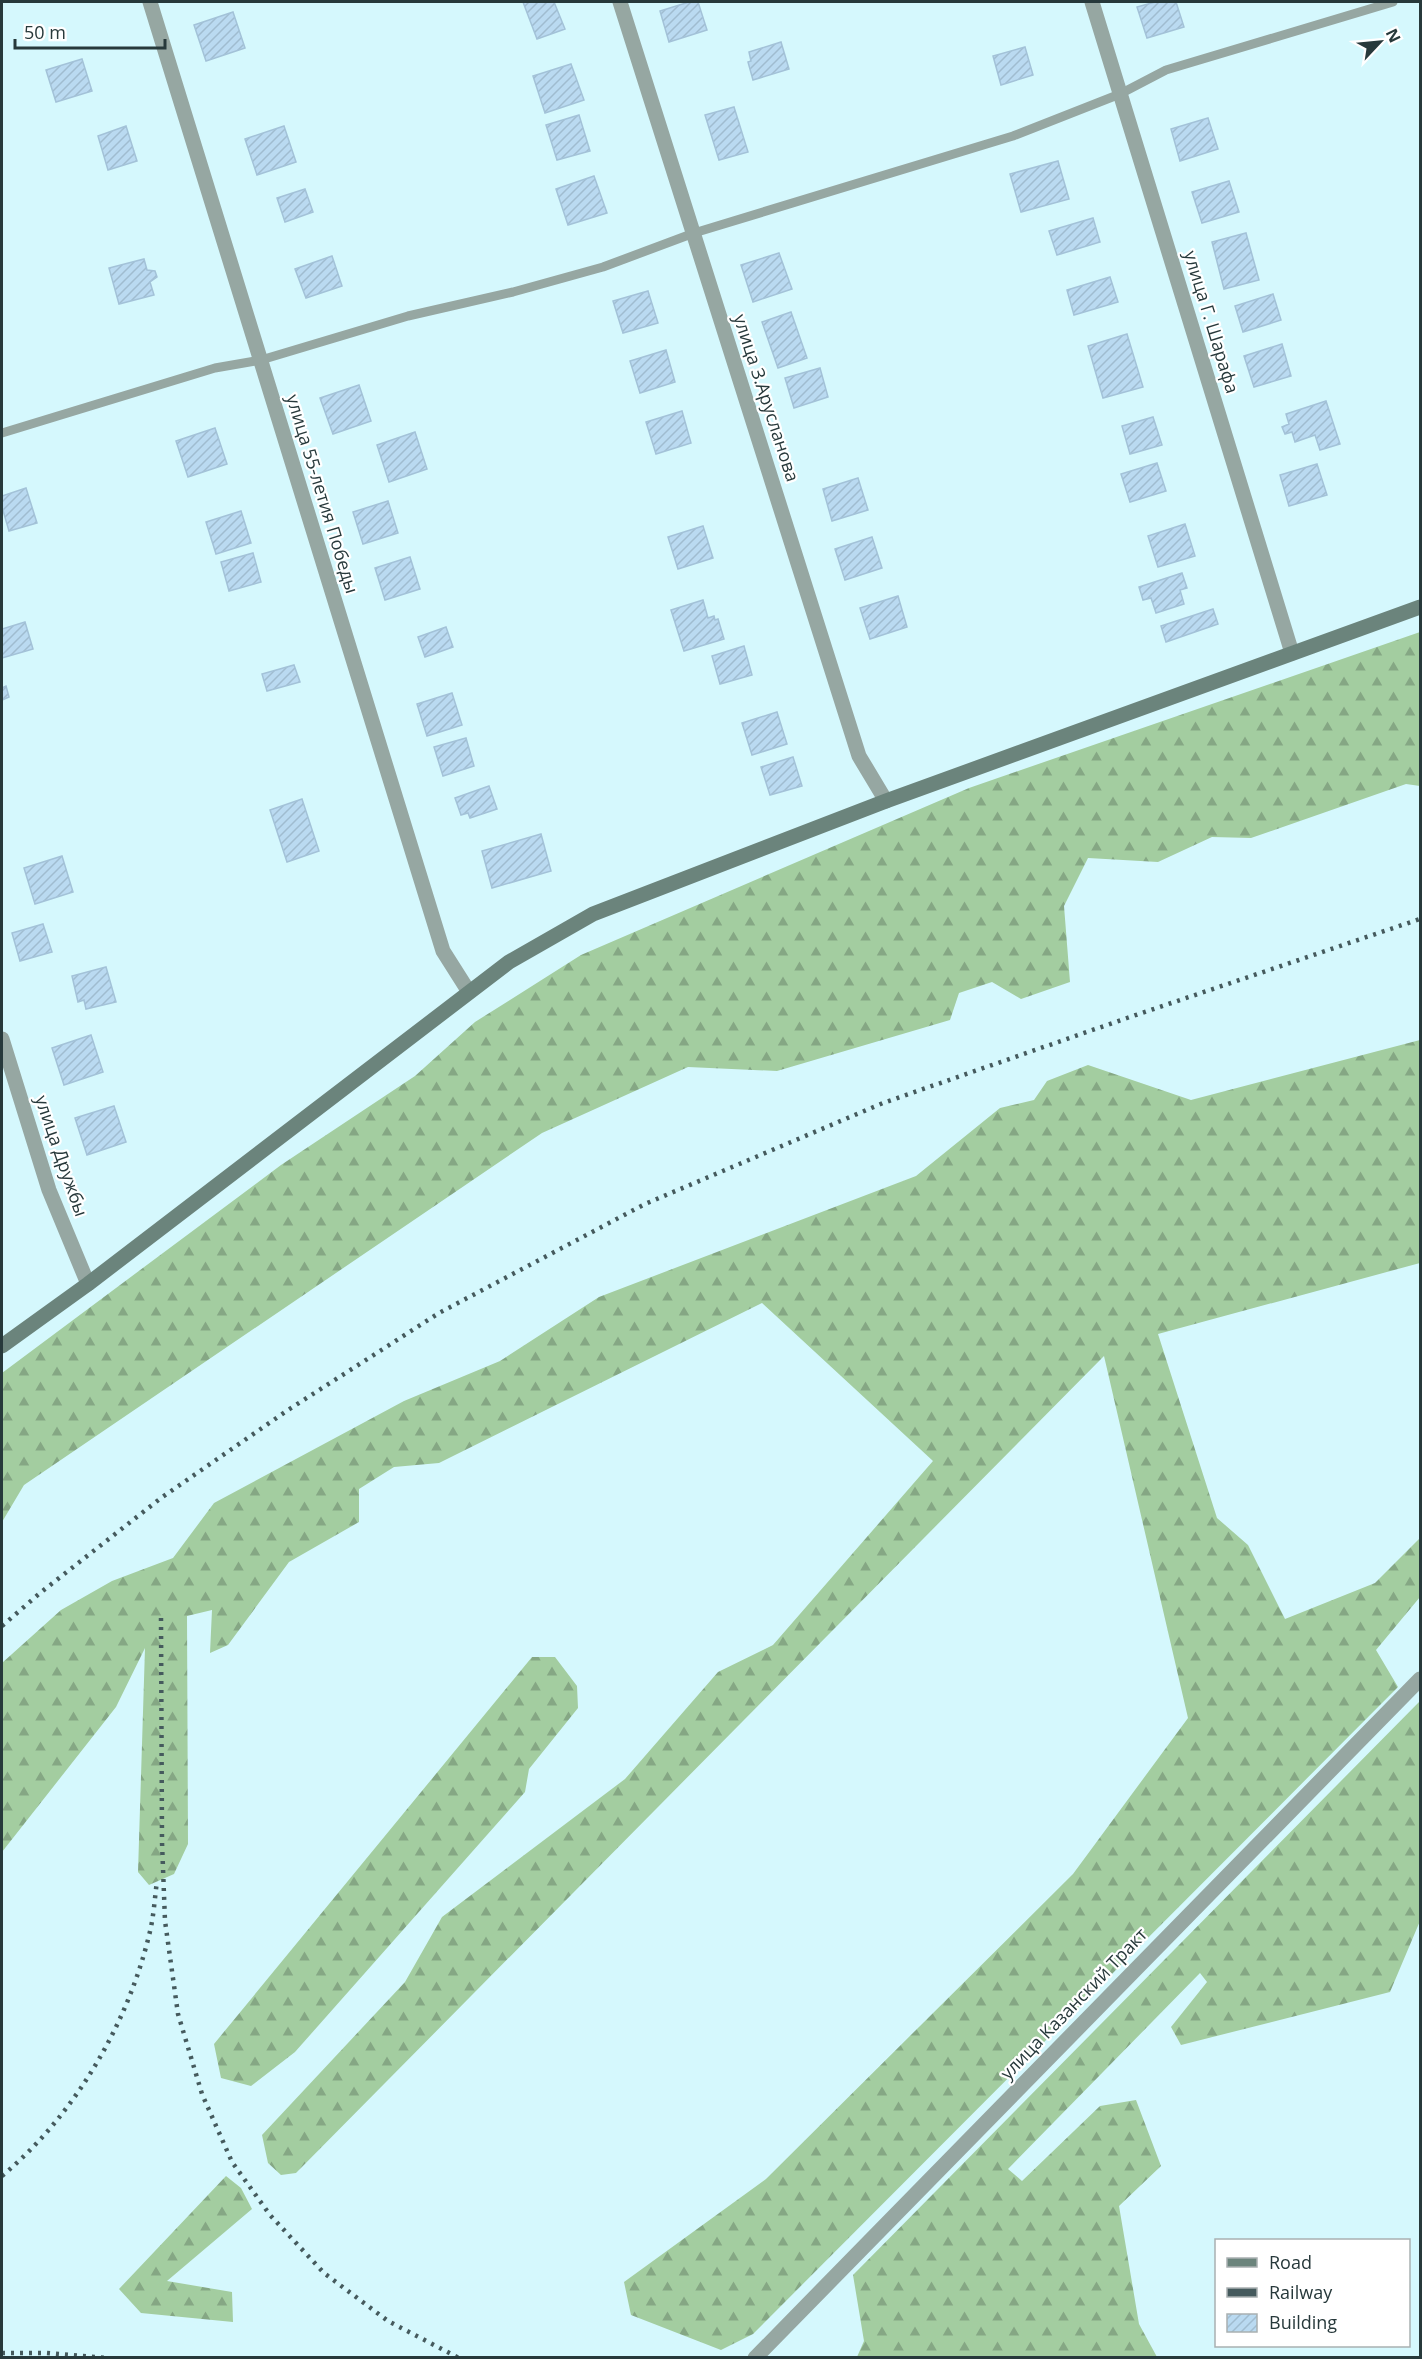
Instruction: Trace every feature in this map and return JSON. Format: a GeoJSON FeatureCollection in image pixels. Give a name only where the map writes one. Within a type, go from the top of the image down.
{"type":"FeatureCollection","features":[{"type":"Feature","properties":{"kind":"street","name":"улица 55-летия Победы"},"geometry":{"type":"LineString","coordinates":[[150,2],[443,951],[469,992]]}},
{"type":"Feature","properties":{"kind":"street","name":"улица З.Арусланова"},"geometry":{"type":"LineString","coordinates":[[620,2],[859,756],[886,801]]}},
{"type":"Feature","properties":{"kind":"street","name":"улица Г. Шарафа"},"geometry":{"type":"LineString","coordinates":[[1092,2],[1292,653]]}},
{"type":"Feature","properties":{"kind":"street"},"geometry":{"type":"LineString","coordinates":[[2,1346],[88,1284],[509,962],[593,914],[886,801],[1420,607]]}},
{"type":"Feature","properties":{"kind":"street","name":"улица Дружбы"},"geometry":{"type":"LineString","coordinates":[[2,1039],[49,1190],[88,1284]]}},
{"type":"Feature","properties":{"kind":"street","name":"улица Казанский Тракт"},"geometry":{"type":"LineString","coordinates":[[755,2358],[1420,1679]]}},
{"type":"Feature","properties":{"kind":"lane"},"geometry":{"type":"LineString","coordinates":[[2,433],[215,368],[261,360],[408,316],[513,292],[603,267],[694,233],[1013,136],[1120,93],[1166,70],[1393,2]]}},
{"type":"Feature","properties":{"kind":"green space"},"geometry":{"type":"Polygon","coordinates":[[[1420,632],[1420,786],[1406,784],[1251,838],[1212,837],[1158,862],[1088,858],[1064,906],[1070,982],[1021,999],[992,982],[959,993],[950,1020],[777,1071],[688,1067],[542,1133],[24,1485],[2,1522],[2,1373],[281,1165],[415,1076],[475,1022],[581,955],[969,788],[1420,632]]]}},
{"type":"Feature","properties":{"kind":"green space"},"geometry":{"type":"Polygon","coordinates":[[[1420,1040],[1420,1263],[1158,1334],[1217,1518],[1248,1545],[1285,1619],[1375,1583],[1420,1538],[1420,1597],[1376,1650],[1398,1687],[753,2334],[721,2350],[631,2315],[624,2282],[766,2179],[1073,1874],[1188,1718],[1104,1356],[296,2173],[281,2175],[268,2163],[262,2135],[405,1982],[442,1917],[625,1779],[718,1672],[773,1645],[933,1461],[762,1303],[439,1463],[394,1467],[359,1489],[359,1522],[289,1562],[228,1645],[210,1653],[212,1610],[187,1616],[188,1844],[174,1874],[149,1885],[138,1872],[145,1648],[116,1707],[2,1852],[2,1663],[61,1610],[112,1581],[173,1558],[214,1503],[404,1401],[500,1361],[599,1297],[916,1176],[1000,1108],[1034,1100],[1047,1081],[1088,1065],[1191,1100],[1420,1040]]]}},
{"type":"Feature","properties":{"kind":"green space"},"geometry":{"type":"Polygon","coordinates":[[[532,1657],[555,1657],[577,1686],[578,1708],[529,1769],[525,1792],[295,2052],[251,2086],[221,2078],[214,2044],[532,1657]]]}},
{"type":"Feature","properties":{"kind":"green space"},"geometry":{"type":"Polygon","coordinates":[[[1420,1701],[1420,1921],[1390,1992],[1181,2045],[1171,2027],[1207,1982],[1200,1973],[1008,2169],[1022,2181],[1100,2106],[1136,2100],[1161,2166],[1119,2206],[1139,2324],[1157,2357],[857,2357],[864,2341],[853,2275],[1420,1701]]]}},
{"type":"Feature","properties":{"kind":"green space"},"geometry":{"type":"Polygon","coordinates":[[[226,2176],[241,2188],[252,2209],[167,2281],[232,2292],[233,2322],[141,2313],[119,2289],[226,2176]]]}},
{"type":"Feature","properties":{"kind":"building"},"geometry":{"type":"Polygon","coordinates":[[[523,2],[554,2],[565,29],[537,39],[523,2]]]}},
{"type":"Feature","properties":{"kind":"building"},"geometry":{"type":"Polygon","coordinates":[[[689,2],[698,2],[707,30],[669,42],[660,11],[689,2]]]}},
{"type":"Feature","properties":{"kind":"building"},"geometry":{"type":"Polygon","coordinates":[[[1155,2],[1176,2],[1184,27],[1147,38],[1137,7],[1155,2]]]}},
{"type":"Feature","properties":{"kind":"building"},"geometry":{"type":"Polygon","coordinates":[[[233,12],[245,48],[206,61],[194,25],[233,12]]]}},
{"type":"Feature","properties":{"kind":"building"},"geometry":{"type":"Polygon","coordinates":[[[781,42],[789,69],[753,80],[748,62],[751,61],[749,52],[781,42]]]}},
{"type":"Feature","properties":{"kind":"building"},"geometry":{"type":"Polygon","coordinates":[[[1025,47],[1033,75],[1001,85],[993,56],[1025,47]]]}},
{"type":"Feature","properties":{"kind":"building"},"geometry":{"type":"Polygon","coordinates":[[[82,59],[92,91],[56,102],[46,70],[82,59]]]}},
{"type":"Feature","properties":{"kind":"building"},"geometry":{"type":"Polygon","coordinates":[[[571,64],[584,100],[545,113],[533,76],[571,64]]]}},
{"type":"Feature","properties":{"kind":"building"},"geometry":{"type":"Polygon","coordinates":[[[734,107],[748,152],[719,160],[705,115],[734,107]]]}},
{"type":"Feature","properties":{"kind":"building"},"geometry":{"type":"Polygon","coordinates":[[[579,115],[590,151],[557,160],[546,125],[579,115]]]}},
{"type":"Feature","properties":{"kind":"building"},"geometry":{"type":"Polygon","coordinates":[[[1208,118],[1218,149],[1180,161],[1171,129],[1208,118]]]}},
{"type":"Feature","properties":{"kind":"building"},"geometry":{"type":"Polygon","coordinates":[[[126,126],[137,161],[108,170],[98,136],[126,126]]]}},
{"type":"Feature","properties":{"kind":"building"},"geometry":{"type":"Polygon","coordinates":[[[284,126],[296,162],[257,175],[245,139],[284,126]]]}},
{"type":"Feature","properties":{"kind":"building"},"geometry":{"type":"Polygon","coordinates":[[[1058,161],[1069,199],[1021,212],[1010,174],[1058,161]]]}},
{"type":"Feature","properties":{"kind":"building"},"geometry":{"type":"Polygon","coordinates":[[[594,176],[607,213],[568,225],[556,189],[594,176]]]}},
{"type":"Feature","properties":{"kind":"building"},"geometry":{"type":"Polygon","coordinates":[[[1229,181],[1239,212],[1202,223],[1192,192],[1229,181]]]}},
{"type":"Feature","properties":{"kind":"building"},"geometry":{"type":"Polygon","coordinates":[[[305,189],[313,212],[285,222],[277,198],[305,189]]]}},
{"type":"Feature","properties":{"kind":"building"},"geometry":{"type":"Polygon","coordinates":[[[1093,218],[1100,242],[1057,255],[1049,231],[1093,218]]]}},
{"type":"Feature","properties":{"kind":"building"},"geometry":{"type":"Polygon","coordinates":[[[1246,233],[1259,280],[1224,289],[1212,242],[1246,233]]]}},
{"type":"Feature","properties":{"kind":"building"},"geometry":{"type":"Polygon","coordinates":[[[779,253],[792,289],[753,302],[741,265],[779,253]]]}},
{"type":"Feature","properties":{"kind":"building"},"geometry":{"type":"Polygon","coordinates":[[[332,256],[342,286],[306,298],[295,269],[332,256]]]}},
{"type":"Feature","properties":{"kind":"building"},"geometry":{"type":"Polygon","coordinates":[[[144,259],[147,270],[155,271],[157,277],[150,282],[154,295],[119,304],[109,268],[144,259]]]}},
{"type":"Feature","properties":{"kind":"building"},"geometry":{"type":"Polygon","coordinates":[[[1110,277],[1118,302],[1074,315],[1067,290],[1110,277]]]}},
{"type":"Feature","properties":{"kind":"building"},"geometry":{"type":"Polygon","coordinates":[[[648,291],[658,323],[623,333],[613,301],[648,291]]]}},
{"type":"Feature","properties":{"kind":"building"},"geometry":{"type":"Polygon","coordinates":[[[1273,294],[1281,320],[1243,332],[1235,306],[1273,294]]]}},
{"type":"Feature","properties":{"kind":"building"},"geometry":{"type":"Polygon","coordinates":[[[791,312],[807,358],[778,368],[762,322],[791,312]]]}},
{"type":"Feature","properties":{"kind":"building"},"geometry":{"type":"Polygon","coordinates":[[[1127,334],[1143,387],[1103,398],[1088,346],[1127,334]]]}},
{"type":"Feature","properties":{"kind":"building"},"geometry":{"type":"Polygon","coordinates":[[[1282,344],[1291,376],[1254,387],[1244,356],[1282,344]]]}},
{"type":"Feature","properties":{"kind":"building"},"geometry":{"type":"Polygon","coordinates":[[[666,350],[675,382],[640,393],[630,361],[666,350]]]}},
{"type":"Feature","properties":{"kind":"building"},"geometry":{"type":"Polygon","coordinates":[[[820,368],[828,397],[794,408],[785,378],[820,368]]]}},
{"type":"Feature","properties":{"kind":"building"},"geometry":{"type":"Polygon","coordinates":[[[359,385],[371,421],[333,434],[320,398],[359,385]]]}},
{"type":"Feature","properties":{"kind":"building"},"geometry":{"type":"Polygon","coordinates":[[[1326,401],[1340,444],[1320,450],[1315,435],[1295,442],[1292,432],[1285,434],[1282,427],[1289,424],[1286,414],[1326,401]]]}},
{"type":"Feature","properties":{"kind":"building"},"geometry":{"type":"Polygon","coordinates":[[[682,411],[691,443],[656,454],[646,422],[682,411]]]}},
{"type":"Feature","properties":{"kind":"building"},"geometry":{"type":"Polygon","coordinates":[[[1153,417],[1162,445],[1130,454],[1122,426],[1153,417]]]}},
{"type":"Feature","properties":{"kind":"building"},"geometry":{"type":"Polygon","coordinates":[[[215,428],[227,464],[188,477],[176,441],[215,428]]]}},
{"type":"Feature","properties":{"kind":"building"},"geometry":{"type":"Polygon","coordinates":[[[415,432],[427,469],[389,482],[377,445],[415,432]]]}},
{"type":"Feature","properties":{"kind":"building"},"geometry":{"type":"Polygon","coordinates":[[[1157,463],[1166,491],[1130,502],[1121,474],[1157,463]]]}},
{"type":"Feature","properties":{"kind":"building"},"geometry":{"type":"Polygon","coordinates":[[[1317,464],[1327,495],[1289,506],[1280,475],[1317,464]]]}},
{"type":"Feature","properties":{"kind":"building"},"geometry":{"type":"Polygon","coordinates":[[[858,478],[868,510],[832,521],[823,489],[858,478]]]}},
{"type":"Feature","properties":{"kind":"building"},"geometry":{"type":"Polygon","coordinates":[[[26,488],[37,523],[9,531],[2,507],[2,496],[26,488]]]}},
{"type":"Feature","properties":{"kind":"building"},"geometry":{"type":"Polygon","coordinates":[[[388,501],[398,533],[363,544],[353,512],[388,501]]]}},
{"type":"Feature","properties":{"kind":"building"},"geometry":{"type":"Polygon","coordinates":[[[241,511],[251,543],[216,554],[206,522],[241,511]]]}},
{"type":"Feature","properties":{"kind":"building"},"geometry":{"type":"Polygon","coordinates":[[[1185,524],[1195,556],[1158,567],[1148,536],[1185,524]]]}},
{"type":"Feature","properties":{"kind":"building"},"geometry":{"type":"Polygon","coordinates":[[[703,526],[713,558],[678,569],[668,537],[703,526]]]}},
{"type":"Feature","properties":{"kind":"building"},"geometry":{"type":"Polygon","coordinates":[[[872,537],[882,568],[845,580],[835,549],[872,537]]]}},
{"type":"Feature","properties":{"kind":"building"},"geometry":{"type":"Polygon","coordinates":[[[253,553],[261,582],[229,591],[221,562],[253,553]]]}},
{"type":"Feature","properties":{"kind":"building"},"geometry":{"type":"Polygon","coordinates":[[[410,557],[420,589],[385,600],[375,568],[410,557]]]}},
{"type":"Feature","properties":{"kind":"building"},"geometry":{"type":"Polygon","coordinates":[[[1182,573],[1187,588],[1180,590],[1184,604],[1156,613],[1151,598],[1143,600],[1139,587],[1182,573]]]}},
{"type":"Feature","properties":{"kind":"building"},"geometry":{"type":"Polygon","coordinates":[[[898,596],[907,627],[870,639],[860,608],[898,596]]]}},
{"type":"Feature","properties":{"kind":"building"},"geometry":{"type":"Polygon","coordinates":[[[703,600],[708,618],[714,616],[715,620],[718,619],[724,639],[684,651],[671,610],[703,600]]]}},
{"type":"Feature","properties":{"kind":"building"},"geometry":{"type":"Polygon","coordinates":[[[1213,609],[1218,624],[1166,642],[1161,626],[1213,609]]]}},
{"type":"Feature","properties":{"kind":"building"},"geometry":{"type":"Polygon","coordinates":[[[25,622],[33,649],[2,658],[2,629],[25,622]]]}},
{"type":"Feature","properties":{"kind":"building"},"geometry":{"type":"Polygon","coordinates":[[[25,622],[33,649],[2,658],[2,629],[25,622]]]}},
{"type":"Feature","properties":{"kind":"building"},"geometry":{"type":"Polygon","coordinates":[[[446,627],[453,647],[425,657],[418,637],[446,627]]]}},
{"type":"Feature","properties":{"kind":"building"},"geometry":{"type":"Polygon","coordinates":[[[744,646],[752,675],[720,684],[712,656],[744,646]]]}},
{"type":"Feature","properties":{"kind":"building"},"geometry":{"type":"Polygon","coordinates":[[[294,665],[300,682],[267,691],[262,674],[294,665]]]}},
{"type":"Feature","properties":{"kind":"building"},"geometry":{"type":"Polygon","coordinates":[[[6,686],[9,697],[2,700],[2,688],[6,686]]]}},
{"type":"Feature","properties":{"kind":"building"},"geometry":{"type":"Polygon","coordinates":[[[452,693],[462,725],[427,736],[417,704],[452,693]]]}},
{"type":"Feature","properties":{"kind":"building"},"geometry":{"type":"Polygon","coordinates":[[[777,712],[787,744],[752,755],[742,723],[777,712]]]}},
{"type":"Feature","properties":{"kind":"building"},"geometry":{"type":"Polygon","coordinates":[[[466,738],[474,766],[443,776],[434,747],[466,738]]]}},
{"type":"Feature","properties":{"kind":"building"},"geometry":{"type":"Polygon","coordinates":[[[793,757],[802,786],[770,795],[761,767],[793,757]]]}},
{"type":"Feature","properties":{"kind":"building"},"geometry":{"type":"Polygon","coordinates":[[[489,786],[497,809],[470,818],[468,813],[461,815],[455,798],[489,786]]]}},
{"type":"Feature","properties":{"kind":"building"},"geometry":{"type":"Polygon","coordinates":[[[302,799],[319,851],[287,862],[270,810],[302,799]]]}},
{"type":"Feature","properties":{"kind":"building"},"geometry":{"type":"Polygon","coordinates":[[[541,834],[551,871],[492,888],[482,851],[541,834]]]}},
{"type":"Feature","properties":{"kind":"building"},"geometry":{"type":"Polygon","coordinates":[[[62,856],[73,892],[35,904],[24,868],[62,856]]]}},
{"type":"Feature","properties":{"kind":"building"},"geometry":{"type":"Polygon","coordinates":[[[43,924],[52,952],[20,961],[12,933],[43,924]]]}},
{"type":"Feature","properties":{"kind":"building"},"geometry":{"type":"Polygon","coordinates":[[[106,967],[116,1002],[86,1009],[84,1000],[78,1002],[72,976],[106,967]]]}},
{"type":"Feature","properties":{"kind":"building"},"geometry":{"type":"Polygon","coordinates":[[[91,1035],[103,1072],[64,1085],[52,1048],[91,1035]]]}},
{"type":"Feature","properties":{"kind":"building"},"geometry":{"type":"Polygon","coordinates":[[[114,1106],[126,1142],[87,1155],[75,1118],[114,1106]]]}},
{"type":"Feature","properties":{"kind":"railway"},"geometry":{"type":"LineString","coordinates":[[2,1626],[40,1593],[161,1498],[288,1410],[439,1313],[645,1204],[883,1103],[1420,919]]}},
{"type":"Feature","properties":{"kind":"railway"},"geometry":{"type":"LineString","coordinates":[[161,1618],[162,1842],[165,1921],[178,2014],[202,2094],[232,2162],[270,2215],[324,2273],[388,2321],[459,2358]]}},
{"type":"Feature","properties":{"kind":"railway"},"geometry":{"type":"LineString","coordinates":[[2,2176],[54,2124],[76,2095],[114,2031],[142,1962],[151,1927],[157,1881]]}},
{"type":"Feature","properties":{"kind":"railway"},"geometry":{"type":"LineString","coordinates":[[2,2353],[47,2353],[106,2358]]}}]}
